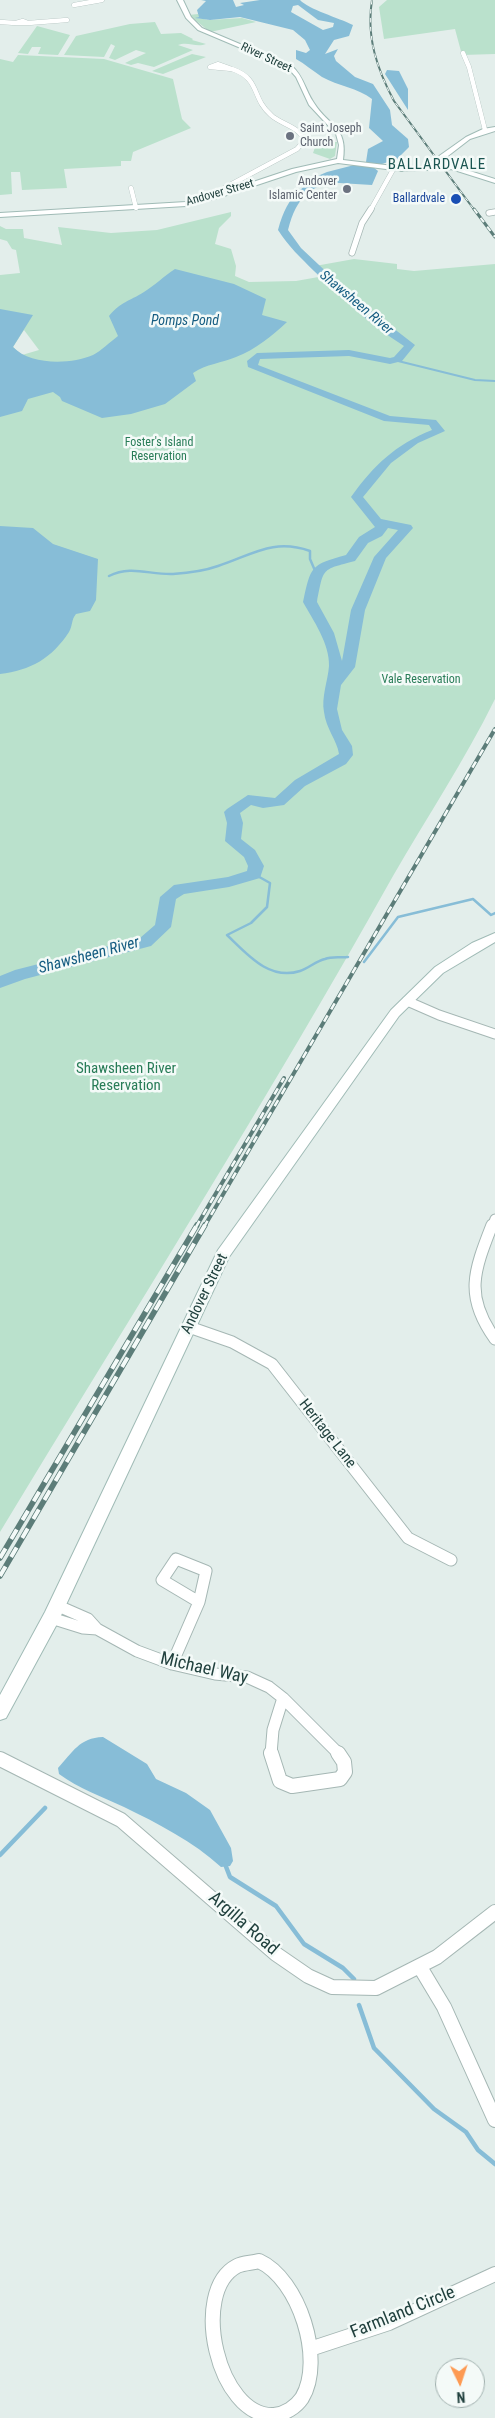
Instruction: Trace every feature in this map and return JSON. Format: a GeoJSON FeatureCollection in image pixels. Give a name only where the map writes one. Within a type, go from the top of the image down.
{"type":"FeatureCollection","features":[{"type":"Feature","properties":{"kind":"main road","name":"River Street"},"geometry":{"type":"LineString","coordinates":[[180,0],[189,18],[200,28],[290,67],[297,73],[311,104],[339,134],[342,144],[340,161]]}},
{"type":"Feature","properties":{"kind":"main road"},"geometry":{"type":"LineString","coordinates":[[485,130],[495,129]]}},
{"type":"Feature","properties":{"kind":"main road"},"geometry":{"type":"LineString","coordinates":[[442,158],[454,168]]}},
{"type":"Feature","properties":{"kind":"main road","name":"Andover Street"},"geometry":{"type":"LineString","coordinates":[[0,215],[136,208],[200,201],[300,169],[340,161],[394,168],[454,168],[495,181]]}},
{"type":"Feature","properties":{"kind":"main road","name":"Andover Street"},"geometry":{"type":"LineString","coordinates":[[0,1712],[54,1611],[224,1254],[251,1212],[395,1013],[439,970],[476,946],[495,937]]}},
{"type":"Feature","properties":{"kind":"street"},"geometry":{"type":"LineString","coordinates":[[80,0],[74,5],[102,0]]}},
{"type":"Feature","properties":{"kind":"street"},"geometry":{"type":"LineString","coordinates":[[0,22],[28,23],[67,20]]}},
{"type":"Feature","properties":{"kind":"street"},"geometry":{"type":"LineString","coordinates":[[425,168],[442,158],[472,135],[485,130],[469,66],[463,52]]}},
{"type":"Feature","properties":{"kind":"street"},"geometry":{"type":"LineString","coordinates":[[200,201],[202,198],[303,144],[304,138],[301,134],[267,113],[259,91],[248,74],[218,64],[211,68],[232,69]]}},
{"type":"Feature","properties":{"kind":"street"},"geometry":{"type":"LineString","coordinates":[[352,253],[363,221],[383,191],[394,168]]}},
{"type":"Feature","properties":{"kind":"street"},"geometry":{"type":"LineString","coordinates":[[131,188],[136,208]]}},
{"type":"Feature","properties":{"kind":"street"},"geometry":{"type":"LineString","coordinates":[[407,1001],[439,1015],[495,1034]]}},
{"type":"Feature","properties":{"kind":"street"},"geometry":{"type":"LineString","coordinates":[[495,1219],[476,1272],[474,1295],[480,1319],[495,1339]]}},
{"type":"Feature","properties":{"kind":"street","name":"Heritage Lane"},"geometry":{"type":"LineString","coordinates":[[189,1327],[226,1338],[254,1351],[272,1364],[408,1538],[451,1560]]}},
{"type":"Feature","properties":{"kind":"street"},"geometry":{"type":"LineString","coordinates":[[172,1664],[199,1602]]}},
{"type":"Feature","properties":{"kind":"street","name":"Michael Way"},"geometry":{"type":"LineString","coordinates":[[54,1611],[83,1628],[97,1628],[138,1651],[172,1664],[215,1674],[248,1677],[269,1687],[283,1698],[335,1748],[344,1762],[345,1772],[340,1779],[292,1786],[280,1781],[273,1767],[271,1732],[283,1698]]}},
{"type":"Feature","properties":{"kind":"street","name":"Argilla Road"},"geometry":{"type":"LineString","coordinates":[[0,1759],[120,1820],[162,1854],[276,1954],[308,1976],[332,1987],[376,1988],[437,1957],[495,1912]]}},
{"type":"Feature","properties":{"kind":"street"},"geometry":{"type":"LineString","coordinates":[[420,1967],[444,2007],[495,2120]]}},
{"type":"Feature","properties":{"kind":"street"},"geometry":{"type":"LineString","coordinates":[[246,2262],[259,2262],[272,2267],[282,2277],[297,2306],[310,2349],[312,2371],[307,2388],[298,2403],[286,2412],[272,2416],[259,2414],[246,2408],[228,2382],[215,2342],[213,2306],[216,2290],[223,2277],[234,2267],[246,2262]]}},
{"type":"Feature","properties":{"kind":"street","name":"Farmland Circle"},"geometry":{"type":"LineString","coordinates":[[310,2349],[389,2323],[495,2274]]}},
{"type":"Feature","properties":{"kind":"green space"},"geometry":{"type":"Polygon","coordinates":[[[387,0],[495,0],[495,54],[462,55],[455,29],[384,39],[379,7],[387,0]]]}},
{"type":"Feature","properties":{"kind":"green space"},"geometry":{"type":"Polygon","coordinates":[[[198,14],[201,17],[197,18],[209,20],[242,18],[256,22],[210,32],[189,15],[198,14]]]}},
{"type":"Feature","properties":{"kind":"green space"},"geometry":{"type":"Polygon","coordinates":[[[155,22],[161,34],[181,33],[192,40],[206,44],[178,45],[193,50],[154,67],[138,63],[131,65],[125,63],[146,53],[136,50],[115,60],[109,58],[115,46],[111,44],[104,57],[64,55],[76,36],[130,24],[155,22]]]}},
{"type":"Feature","properties":{"kind":"green space"},"geometry":{"type":"Polygon","coordinates":[[[37,26],[70,35],[58,55],[38,54],[41,47],[32,47],[28,54],[18,53],[37,26]]]}},
{"type":"Feature","properties":{"kind":"green space"},"geometry":{"type":"Polygon","coordinates":[[[192,54],[206,57],[163,74],[152,71],[192,54]]]}},
{"type":"Feature","properties":{"kind":"green space"},"geometry":{"type":"Polygon","coordinates":[[[18,55],[104,59],[173,79],[182,119],[191,128],[133,152],[131,161],[121,161],[121,166],[64,169],[67,188],[22,190],[20,172],[11,172],[12,194],[0,195],[0,59],[13,62],[18,55]]]}},
{"type":"Feature","properties":{"kind":"green space"},"geometry":{"type":"Polygon","coordinates":[[[317,142],[337,142],[335,156],[330,159],[313,153],[317,142]]]}},
{"type":"Feature","properties":{"kind":"green space"},"geometry":{"type":"Polygon","coordinates":[[[231,212],[231,216],[219,228],[215,244],[231,249],[236,266],[235,276],[249,282],[296,281],[324,276],[315,266],[354,259],[397,264],[397,269],[414,271],[495,264],[495,699],[459,766],[393,876],[298,1042],[0,1532],[0,275],[20,273],[16,250],[12,249],[7,241],[0,239],[0,226],[6,229],[23,229],[24,238],[62,245],[58,227],[111,233],[157,230],[231,212]],[[24,330],[13,347],[22,355],[39,350],[24,330]]]}},
{"type":"Feature","properties":{"kind":"water"},"geometry":{"type":"Polygon","coordinates":[[[201,0],[233,0],[236,7],[244,5],[240,3],[260,0],[300,0],[317,10],[353,25],[349,36],[334,40],[325,54],[338,49],[334,56],[336,61],[355,77],[373,84],[390,110],[392,125],[408,139],[409,147],[397,159],[373,167],[378,171],[372,185],[306,181],[327,172],[366,162],[368,149],[383,141],[369,128],[372,99],[361,92],[322,77],[296,59],[296,50],[306,53],[310,50],[305,40],[293,30],[240,17],[210,20],[195,18],[199,17],[197,10],[206,1],[201,0]],[[298,5],[293,6],[291,12],[323,30],[333,27],[334,23],[318,20],[298,5]]]}},
{"type":"Feature","properties":{"kind":"water"},"geometry":{"type":"Polygon","coordinates":[[[387,70],[399,71],[408,89],[408,110],[385,74],[387,70]]]}},
{"type":"Feature","properties":{"kind":"water","name":"Pomps Pond"},"geometry":{"type":"Polygon","coordinates":[[[175,269],[234,284],[266,299],[262,315],[287,322],[270,337],[243,354],[193,373],[196,381],[165,404],[131,414],[102,418],[62,401],[53,392],[28,399],[22,411],[0,417],[0,309],[33,315],[13,347],[20,353],[51,362],[84,358],[93,355],[118,336],[109,316],[114,311],[122,304],[148,290],[175,269]]]}},
{"type":"Feature","properties":{"kind":"water"},"geometry":{"type":"Polygon","coordinates":[[[0,526],[33,528],[53,544],[98,559],[96,600],[90,611],[76,614],[69,632],[55,649],[39,662],[21,670],[0,674],[0,526]]]}},
{"type":"Feature","properties":{"kind":"water"},"geometry":{"type":"Polygon","coordinates":[[[103,1737],[147,1764],[156,1779],[186,1793],[210,1810],[231,1848],[233,1861],[230,1866],[221,1867],[199,1849],[175,1834],[137,1813],[82,1788],[59,1774],[58,1768],[77,1747],[88,1740],[103,1737]]]}},
{"type":"Feature","properties":{"kind":"waterway","name":"Shawsheen River"},"geometry":{"type":"LineString","coordinates":[[339,176],[317,183],[301,193],[290,208],[283,230],[298,250],[349,299],[372,319],[410,345],[398,359],[390,361],[349,353],[257,356],[252,361],[253,367],[388,419],[432,422],[439,431],[414,441],[387,460],[357,497],[377,522]]}},
{"type":"Feature","properties":{"kind":"waterway"},"geometry":{"type":"LineString","coordinates":[[394,360],[475,380],[495,381]]}},
{"type":"Feature","properties":{"kind":"waterway","name":"Shawsheen River"},"geometry":{"type":"LineString","coordinates":[[334,684],[336,663],[327,633],[310,602],[316,573],[326,565],[351,558],[363,540],[378,533],[382,527],[377,522]]}},
{"type":"Feature","properties":{"kind":"waterway","name":"Shawsheen River"},"geometry":{"type":"LineString","coordinates":[[334,684],[348,667],[358,610],[380,557],[407,528],[377,522]]}},
{"type":"Feature","properties":{"kind":"waterway"},"geometry":{"type":"LineString","coordinates":[[109,576],[125,571],[165,574],[196,572],[263,550],[285,546],[310,551],[310,559],[316,573]]}},
{"type":"Feature","properties":{"kind":"waterway","name":"Shawsheen River"},"geometry":{"type":"LineString","coordinates":[[0,982],[21,974],[145,942],[163,927],[168,897],[180,889],[229,882],[254,874],[256,866],[250,854],[233,841],[235,823],[232,812],[248,800],[263,803],[279,802],[300,783],[341,761],[346,755],[345,746],[335,730],[330,709],[334,684]]}},
{"type":"Feature","properties":{"kind":"waterway"},"geometry":{"type":"LineString","coordinates":[[254,874],[270,883],[267,907],[251,923],[227,935],[251,957],[269,969],[289,973],[300,971],[328,958],[348,957]]}},
{"type":"Feature","properties":{"kind":"waterway"},"geometry":{"type":"LineString","coordinates":[[364,962],[398,917],[473,899],[491,915],[495,913]]}},
{"type":"Feature","properties":{"kind":"waterway"},"geometry":{"type":"LineString","coordinates":[[0,1855],[45,1808]]}},
{"type":"Feature","properties":{"kind":"waterway"},"geometry":{"type":"LineString","coordinates":[[225,1864],[230,1877],[276,1906],[304,1944],[343,1968],[354,1979]]}},
{"type":"Feature","properties":{"kind":"waterway"},"geometry":{"type":"LineString","coordinates":[[359,2005],[374,2048],[434,2109],[466,2132],[478,2150],[495,2164]]}},
{"type":"Feature","properties":{"kind":"railway"},"geometry":{"type":"LineString","coordinates":[[372,0],[371,27],[374,52],[388,89],[394,101],[475,211]]}},
{"type":"Feature","properties":{"kind":"railway"},"geometry":{"type":"LineString","coordinates":[[474,209],[495,237]]}},
{"type":"Feature","properties":{"kind":"railway"},"geometry":{"type":"LineString","coordinates":[[204,1227],[495,729]]}},
{"type":"Feature","properties":{"kind":"railway"},"geometry":{"type":"LineString","coordinates":[[196,1227],[284,1078]]}},
{"type":"Feature","properties":{"kind":"railway"},"geometry":{"type":"LineString","coordinates":[[0,1558],[197,1225]]}},
{"type":"Feature","properties":{"kind":"railway"},"geometry":{"type":"LineString","coordinates":[[0,1576],[205,1225]]}},
{"type":"Feature","properties":{"kind":"place","name":"Saint Joseph Church"},"geometry":{"type":"Point","coordinates":[290,136]}},
{"type":"Feature","properties":{"kind":"place","name":"Andover Islamic Center"},"geometry":{"type":"Point","coordinates":[347,189]}},
{"type":"Feature","properties":{"kind":"place","name":"Ballardvale"},"geometry":{"type":"Point","coordinates":[456,199]}},
{"type":"Feature","properties":{"kind":"district","name":"BALLARDVALE"},"geometry":{"type":"Point","coordinates":[437,165]}},
{"type":"Feature","properties":{"kind":"park label","name":"Foster's Island Reservation"},"geometry":{"type":"Point","coordinates":[159,450]}},
{"type":"Feature","properties":{"kind":"park label","name":"Vale Reservation"},"geometry":{"type":"Point","coordinates":[421,680]}},
{"type":"Feature","properties":{"kind":"park label","name":"Shawsheen River Reservation"},"geometry":{"type":"Point","coordinates":[126,1078]}}]}
